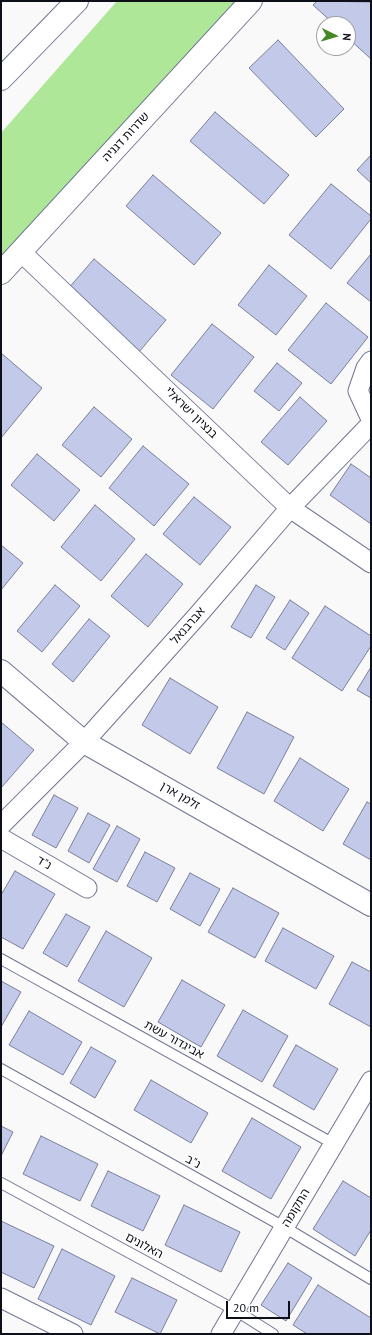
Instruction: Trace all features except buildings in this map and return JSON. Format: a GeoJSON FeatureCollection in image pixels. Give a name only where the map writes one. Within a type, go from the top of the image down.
{"type":"FeatureCollection","features":[{"type":"Feature","properties":{"kind":"street"},"geometry":{"type":"LineString","coordinates":[[1,79],[77,1]]}},
{"type":"Feature","properties":{"kind":"street","name":"שדרות דגניה"},"geometry":{"type":"LineString","coordinates":[[1,273],[251,1]]}},
{"type":"Feature","properties":{"kind":"street","name":"בנציון ישראלי"},"geometry":{"type":"LineString","coordinates":[[21,252],[290,508],[371,563]]}},
{"type":"Feature","properties":{"kind":"street"},"geometry":{"type":"LineString","coordinates":[[371,361],[366,368],[358,391],[371,419]]}},
{"type":"Feature","properties":{"kind":"street","name":"אברבנאל"},"geometry":{"type":"LineString","coordinates":[[1,825],[84,742],[203,609],[290,508],[371,424]]}},
{"type":"Feature","properties":{"kind":"street","name":"זלמן ארן"},"geometry":{"type":"LineString","coordinates":[[1,671],[84,742],[371,905]]}},
{"type":"Feature","properties":{"kind":"street","name":"נ\"ד"},"geometry":{"type":"LineString","coordinates":[[1,838],[87,888]]}},
{"type":"Feature","properties":{"kind":"street","name":"התקומה"},"geometry":{"type":"LineString","coordinates":[[221,1334],[371,1081]]}},
{"type":"Feature","properties":{"kind":"street"},"geometry":{"type":"LineString","coordinates":[[1,1298],[73,1334]]}},
{"type":"Feature","properties":{"kind":"lane","name":"אביגדור עשת"},"geometry":{"type":"LineString","coordinates":[[1,959],[334,1144]]}},
{"type":"Feature","properties":{"kind":"lane","name":"נ\"ב"},"geometry":{"type":"LineString","coordinates":[[1,1069],[284,1227],[371,1279]]}},
{"type":"Feature","properties":{"kind":"lane","name":"האלונים"},"geometry":{"type":"LineString","coordinates":[[1,1183],[235,1310],[273,1334]]}},
{"type":"Feature","properties":{"kind":"green space"},"geometry":{"type":"Polygon","coordinates":[[[117,1],[240,1],[1,261],[1,133],[117,1]]]}}]}
